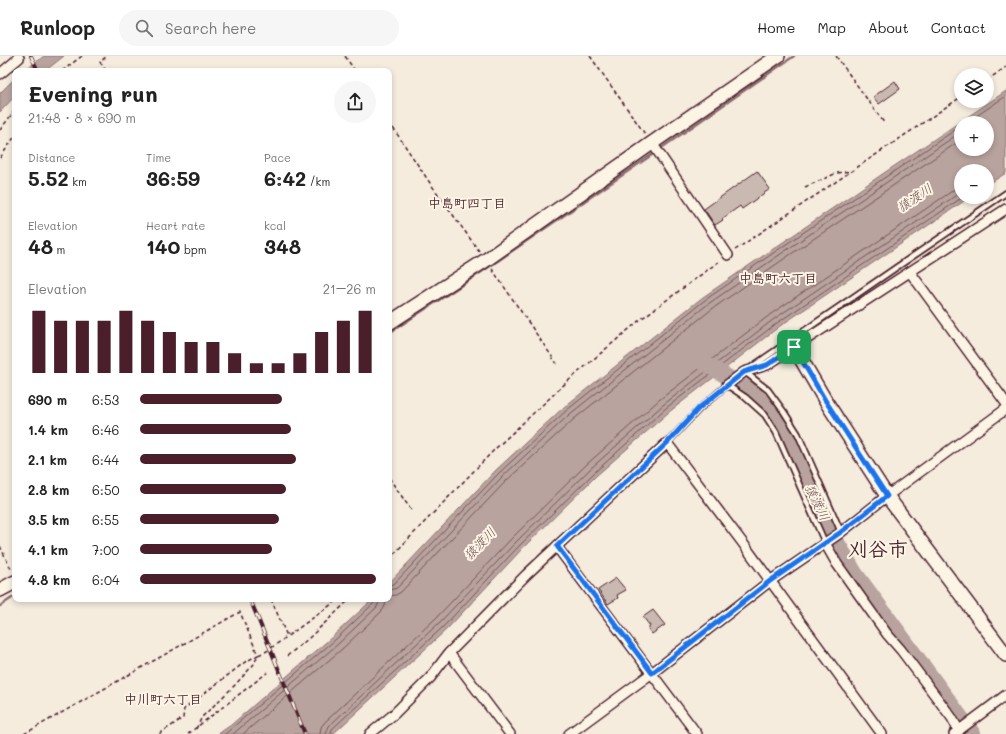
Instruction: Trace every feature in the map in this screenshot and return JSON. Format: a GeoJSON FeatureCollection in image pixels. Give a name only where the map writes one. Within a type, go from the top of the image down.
{"type":"FeatureCollection","features":[{"type":"Feature","properties":{"kind":"street"},"geometry":{"type":"LineString","coordinates":[[0,74],[19,58],[18,56]]}},
{"type":"Feature","properties":{"kind":"street"},"geometry":{"type":"LineString","coordinates":[[392,321],[486,260],[778,56]]}},
{"type":"Feature","properties":{"kind":"street"},"geometry":{"type":"LineString","coordinates":[[652,144],[728,255]]}},
{"type":"Feature","properties":{"kind":"street"},"geometry":{"type":"LineString","coordinates":[[727,385],[744,372],[767,365],[1006,209]]}},
{"type":"Feature","properties":{"kind":"street"},"geometry":{"type":"LineString","coordinates":[[910,272],[1006,403]]}},
{"type":"Feature","properties":{"kind":"street"},"geometry":{"type":"LineString","coordinates":[[794,347],[825,400],[887,496],[1006,655]]}},
{"type":"Feature","properties":{"kind":"street"},"geometry":{"type":"LineString","coordinates":[[569,734],[652,673],[770,581],[841,532],[887,496],[1006,409]]}},
{"type":"Feature","properties":{"kind":"street"},"geometry":{"type":"LineString","coordinates":[[370,734],[394,714],[430,678],[449,653],[526,575],[667,443],[742,542],[882,734]]}},
{"type":"Feature","properties":{"kind":"street"},"geometry":{"type":"LineString","coordinates":[[825,543],[837,564],[887,634],[901,650],[952,718],[957,732],[1006,695]]}},
{"type":"Feature","properties":{"kind":"street"},"geometry":{"type":"LineString","coordinates":[[557,546],[697,734]]}},
{"type":"Feature","properties":{"kind":"street"},"geometry":{"type":"LineString","coordinates":[[0,590],[12,579]]}},
{"type":"Feature","properties":{"kind":"street"},"geometry":{"type":"LineString","coordinates":[[449,653],[510,734]]}},
{"type":"Feature","properties":{"kind":"lane"},"geometry":{"type":"LineString","coordinates":[[841,532],[794,428],[768,390],[744,372],[1006,194]]}},
{"type":"Feature","properties":{"kind":"lane"},"geometry":{"type":"LineString","coordinates":[[667,443],[699,408],[727,385],[745,397],[765,415],[776,432],[825,543]]}},
{"type":"Feature","properties":{"kind":"path"},"geometry":{"type":"LineString","coordinates":[[66,68],[82,56]]}},
{"type":"Feature","properties":{"kind":"path"},"geometry":{"type":"LineString","coordinates":[[104,68],[100,62],[107,56]]}},
{"type":"Feature","properties":{"kind":"path"},"geometry":{"type":"LineString","coordinates":[[345,56],[353,68]]}},
{"type":"Feature","properties":{"kind":"path"},"geometry":{"type":"LineString","coordinates":[[590,56],[652,144]]}},
{"type":"Feature","properties":{"kind":"path"},"geometry":{"type":"LineString","coordinates":[[836,56],[885,124]]}},
{"type":"Feature","properties":{"kind":"path"},"geometry":{"type":"LineString","coordinates":[[994,75],[1006,67]]}},
{"type":"Feature","properties":{"kind":"path"},"geometry":{"type":"LineString","coordinates":[[392,556],[495,449],[568,381],[641,319],[728,255],[954,102]]}},
{"type":"Feature","properties":{"kind":"path"},"geometry":{"type":"LineString","coordinates":[[0,130],[12,114]]}},
{"type":"Feature","properties":{"kind":"path"},"geometry":{"type":"LineString","coordinates":[[392,126],[430,183],[486,260]]}},
{"type":"Feature","properties":{"kind":"path"},"geometry":{"type":"LineString","coordinates":[[0,158],[12,140]]}},
{"type":"Feature","properties":{"kind":"path"},"geometry":{"type":"LineString","coordinates":[[805,187],[837,173],[852,171]]}},
{"type":"Feature","properties":{"kind":"path"},"geometry":{"type":"LineString","coordinates":[[493,271],[556,364]]}},
{"type":"Feature","properties":{"kind":"path"},"geometry":{"type":"LineString","coordinates":[[392,482],[412,511]]}},
{"type":"Feature","properties":{"kind":"path"},"geometry":{"type":"LineString","coordinates":[[0,546],[12,573]]}},
{"type":"Feature","properties":{"kind":"path"},"geometry":{"type":"LineString","coordinates":[[273,602],[287,636]]}},
{"type":"Feature","properties":{"kind":"path"},"geometry":{"type":"LineString","coordinates":[[158,734],[183,718],[184,709],[245,662],[267,651],[335,602]]}},
{"type":"Feature","properties":{"kind":"path"},"geometry":{"type":"LineString","coordinates":[[287,656],[308,639],[347,602]]}},
{"type":"Feature","properties":{"kind":"path"},"geometry":{"type":"LineString","coordinates":[[24,734],[240,612],[258,655],[254,664],[202,717],[196,728]]}},
{"type":"Feature","properties":{"kind":"path"},"geometry":{"type":"LineString","coordinates":[[188,734],[268,672]]}},
{"type":"Feature","properties":{"kind":"water"},"geometry":{"type":"Polygon","coordinates":[[[44,56],[64,56],[49,68],[28,68],[44,56]]]}},
{"type":"Feature","properties":{"kind":"water"},"geometry":{"type":"Polygon","coordinates":[[[12,81],[12,99],[0,112],[0,93],[12,81]]]}},
{"type":"Feature","properties":{"kind":"water"},"geometry":{"type":"Polygon","coordinates":[[[1006,91],[1006,173],[994,181],[994,164],[954,164],[954,204],[960,204],[780,326],[669,412],[596,476],[522,549],[447,629],[333,734],[218,734],[231,725],[370,602],[392,602],[392,580],[496,470],[564,407],[703,297],[954,126],[954,156],[994,156],[994,116],[969,116],[981,108],[994,108],[994,99],[1006,91]]]}},
{"type":"Feature","properties":{"kind":"building"},"geometry":{"type":"Polygon","coordinates":[[[895,81],[900,89],[879,104],[873,97],[895,81]]]}},
{"type":"Feature","properties":{"kind":"building"},"geometry":{"type":"Polygon","coordinates":[[[757,171],[770,189],[742,209],[740,206],[715,225],[704,209],[757,171]]]}},
{"type":"Feature","properties":{"kind":"building"},"geometry":{"type":"Polygon","coordinates":[[[616,578],[626,590],[617,595],[618,598],[608,604],[598,590],[616,578]]]}},
{"type":"Feature","properties":{"kind":"building"},"geometry":{"type":"Polygon","coordinates":[[[653,610],[665,625],[652,634],[648,629],[650,626],[643,617],[653,610]]]}},
{"type":"Feature","properties":{"kind":"waterway"},"geometry":{"type":"LineString","coordinates":[[660,149],[794,56]]}},
{"type":"Feature","properties":{"kind":"waterway"},"geometry":{"type":"LineString","coordinates":[[392,331],[486,269],[656,152]]}},
{"type":"Feature","properties":{"kind":"waterway","name":"猿渡川"},"geometry":{"type":"LineString","coordinates":[[701,361],[751,391],[771,410],[789,435],[816,499],[838,544],[855,573],[973,734]]}},
{"type":"Feature","properties":{"kind":"waterway"},"geometry":{"type":"LineString","coordinates":[[0,606],[12,598]]}},
{"type":"Feature","properties":{"kind":"railway"},"geometry":{"type":"LineString","coordinates":[[31,56],[37,68]]}},
{"type":"Feature","properties":{"kind":"railway"},"geometry":{"type":"LineString","coordinates":[[251,602],[305,734]]}},
{"type":"Feature","properties":{"kind":"district","name":"中島町四丁目"},"geometry":{"type":"Point","coordinates":[467,202]}},
{"type":"Feature","properties":{"kind":"district","name":"中島町六丁目"},"geometry":{"type":"Point","coordinates":[778,277]}},
{"type":"Feature","properties":{"kind":"district","name":"刈谷市"},"geometry":{"type":"Point","coordinates":[878,548]}},
{"type":"Feature","properties":{"kind":"district","name":"中川町六丁目"},"geometry":{"type":"Point","coordinates":[163,698]}},
{"type":"Feature","properties":{"kind":"route"},"geometry":{"type":"LineString","coordinates":[[794,347],[825,400],[887,496],[841,532],[770,581],[652,673],[557,546],[667,443],[699,408],[744,372],[767,365],[794,347]]}}]}
